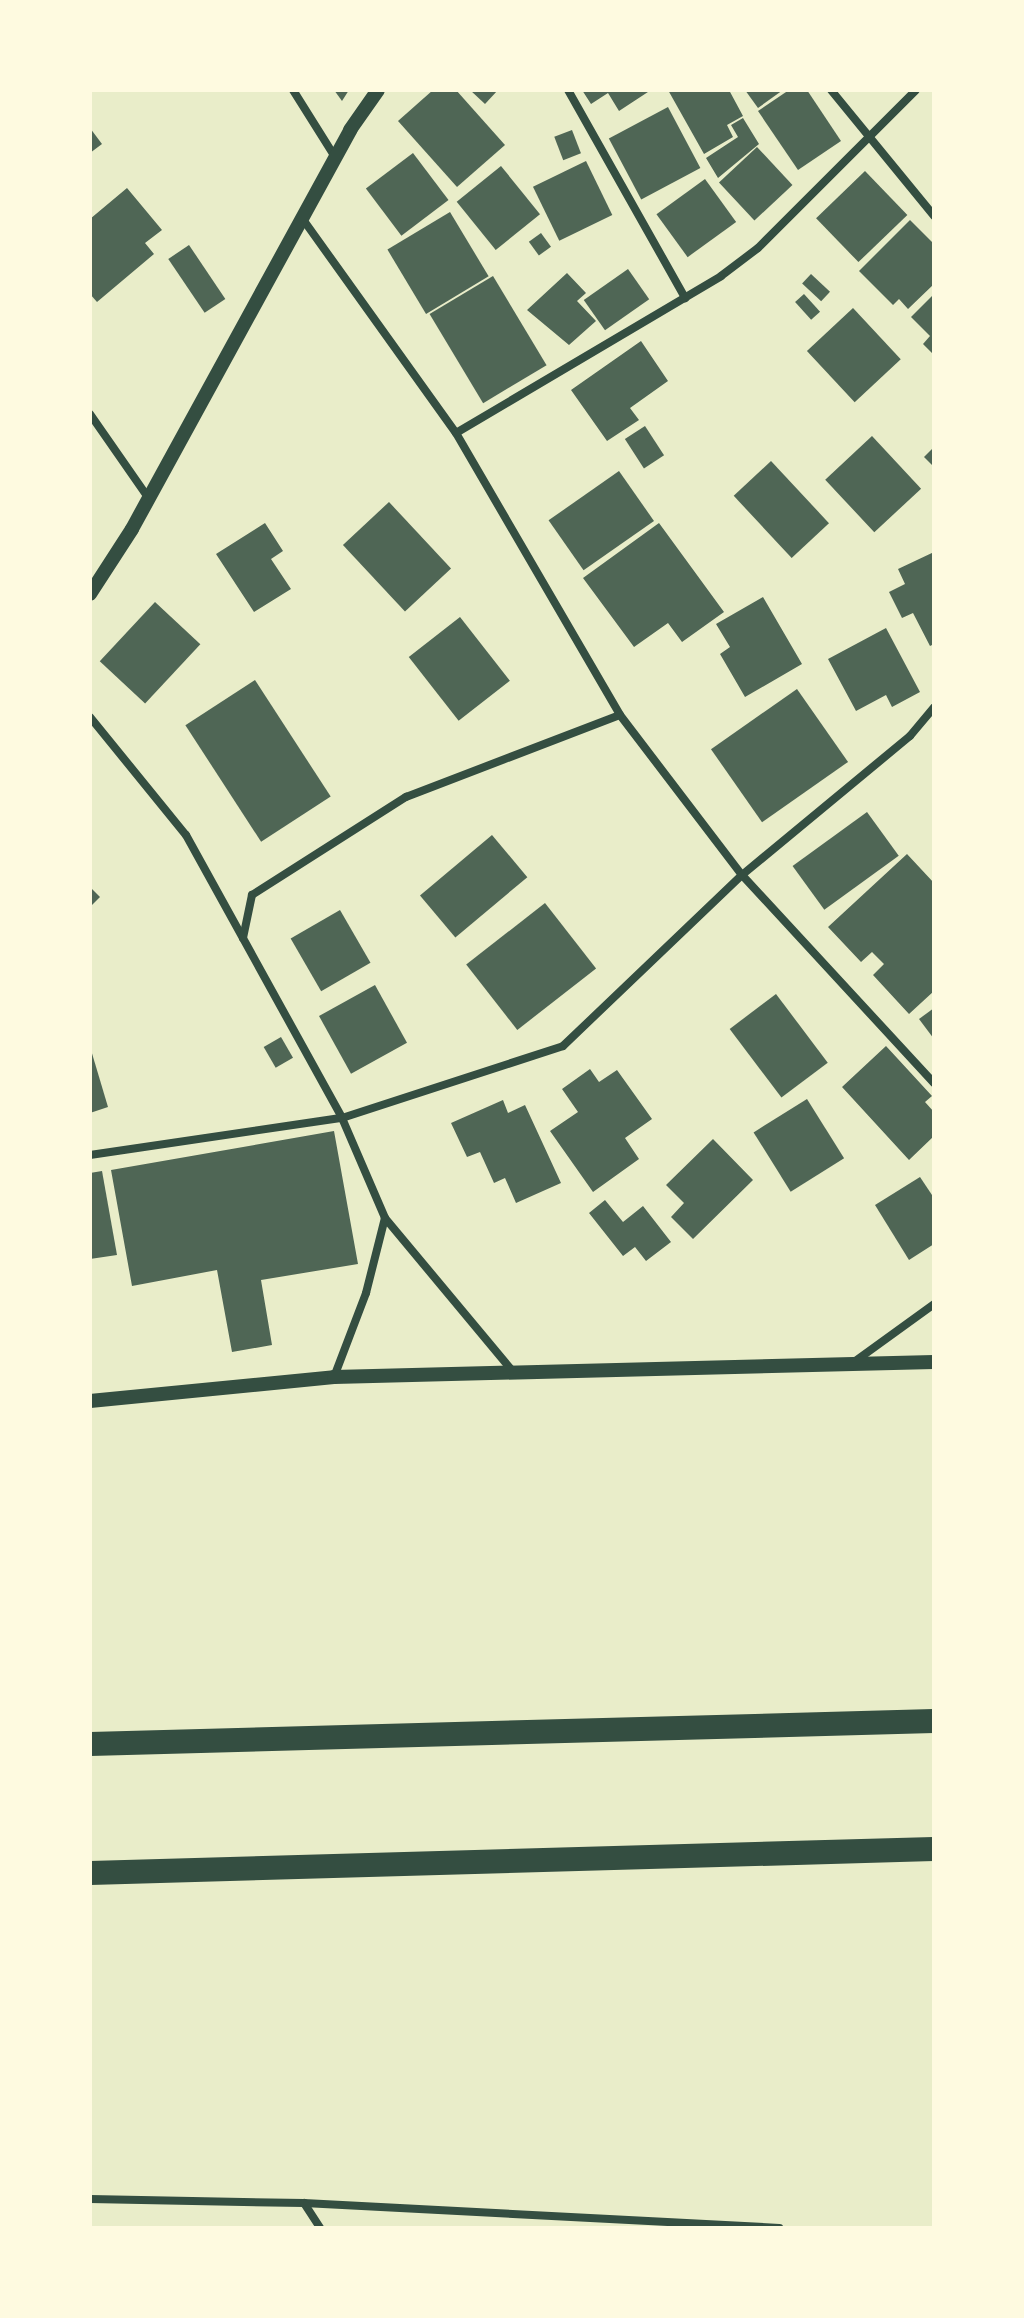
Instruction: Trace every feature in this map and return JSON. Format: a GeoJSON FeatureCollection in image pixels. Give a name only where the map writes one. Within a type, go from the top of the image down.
{"type":"FeatureCollection","features":[{"type":"Feature","properties":{"kind":"highway"},"geometry":{"type":"LineString","coordinates":[[90,1744],[934,1721]]}},
{"type":"Feature","properties":{"kind":"highway"},"geometry":{"type":"LineString","coordinates":[[90,1873],[934,1849]]}},
{"type":"Feature","properties":{"kind":"street"},"geometry":{"type":"LineString","coordinates":[[293,90],[335,158]]}},
{"type":"Feature","properties":{"kind":"street"},"geometry":{"type":"LineString","coordinates":[[90,594],[149,499],[335,158],[378,90]]}},
{"type":"Feature","properties":{"kind":"street"},"geometry":{"type":"LineString","coordinates":[[568,90],[685,298]]}},
{"type":"Feature","properties":{"kind":"street"},"geometry":{"type":"LineString","coordinates":[[831,90],[866,139],[934,216]]}},
{"type":"Feature","properties":{"kind":"street"},"geometry":{"type":"LineString","coordinates":[[456,433],[578,356],[685,298],[758,248],[916,90]]}},
{"type":"Feature","properties":{"kind":"street"},"geometry":{"type":"LineString","coordinates":[[302,218],[456,433],[620,715],[742,875],[934,1083]]}},
{"type":"Feature","properties":{"kind":"street"},"geometry":{"type":"LineString","coordinates":[[90,414],[149,499]]}},
{"type":"Feature","properties":{"kind":"street"},"geometry":{"type":"LineString","coordinates":[[90,1155],[342,1118],[563,1046],[742,875],[910,736],[934,707]]}},
{"type":"Feature","properties":{"kind":"street"},"geometry":{"type":"LineString","coordinates":[[243,939],[252,895],[406,797],[620,715]]}},
{"type":"Feature","properties":{"kind":"street"},"geometry":{"type":"LineString","coordinates":[[90,717],[186,835],[342,1118],[385,1218],[511,1369]]}},
{"type":"Feature","properties":{"kind":"street"},"geometry":{"type":"LineString","coordinates":[[334,1377],[366,1293],[385,1218]]}},
{"type":"Feature","properties":{"kind":"street"},"geometry":{"type":"LineString","coordinates":[[853,1362],[934,1304]]}},
{"type":"Feature","properties":{"kind":"street"},"geometry":{"type":"LineString","coordinates":[[90,1401],[334,1377],[511,1369],[934,1362]]}},
{"type":"Feature","properties":{"kind":"street"},"geometry":{"type":"LineString","coordinates":[[90,2199],[304,2203],[779,2228]]}},
{"type":"Feature","properties":{"kind":"street"},"geometry":{"type":"LineString","coordinates":[[304,2203],[320,2228]]}},
{"type":"Feature","properties":{"kind":"building"},"geometry":{"type":"Polygon","coordinates":[[[334,90],[349,90],[342,101],[334,90]]]}},
{"type":"Feature","properties":{"kind":"building"},"geometry":{"type":"Polygon","coordinates":[[[433,90],[456,90],[505,145],[457,187],[398,121],[433,90]]]}},
{"type":"Feature","properties":{"kind":"building"},"geometry":{"type":"Polygon","coordinates":[[[470,90],[498,90],[485,104],[470,90]]]}},
{"type":"Feature","properties":{"kind":"building"},"geometry":{"type":"Polygon","coordinates":[[[582,90],[651,90],[619,111],[608,93],[591,104],[582,90]]]}},
{"type":"Feature","properties":{"kind":"building"},"geometry":{"type":"Polygon","coordinates":[[[668,90],[729,90],[743,116],[727,125],[733,137],[704,154],[668,90]]]}},
{"type":"Feature","properties":{"kind":"building"},"geometry":{"type":"Polygon","coordinates":[[[745,90],[783,90],[758,108],[745,90]]]}},
{"type":"Feature","properties":{"kind":"building"},"geometry":{"type":"Polygon","coordinates":[[[789,90],[807,90],[841,141],[798,170],[758,111],[789,90]]]}},
{"type":"Feature","properties":{"kind":"building"},"geometry":{"type":"Polygon","coordinates":[[[668,107],[700,168],[641,199],[609,138],[668,107]]]}},
{"type":"Feature","properties":{"kind":"building"},"geometry":{"type":"Polygon","coordinates":[[[743,118],[759,144],[718,178],[706,158],[738,137],[731,125],[743,118]]]}},
{"type":"Feature","properties":{"kind":"building"},"geometry":{"type":"Polygon","coordinates":[[[90,128],[102,144],[90,153],[90,128]]]}},
{"type":"Feature","properties":{"kind":"building"},"geometry":{"type":"Polygon","coordinates":[[[572,130],[581,153],[563,160],[554,137],[572,130]]]}},
{"type":"Feature","properties":{"kind":"building"},"geometry":{"type":"Polygon","coordinates":[[[757,147],[792,185],[754,220],[719,182],[757,147]]]}},
{"type":"Feature","properties":{"kind":"building"},"geometry":{"type":"Polygon","coordinates":[[[413,153],[449,200],[401,236],[366,189],[413,153]]]}},
{"type":"Feature","properties":{"kind":"building"},"geometry":{"type":"Polygon","coordinates":[[[586,161],[612,215],[559,241],[533,187],[586,161]]]}},
{"type":"Feature","properties":{"kind":"building"},"geometry":{"type":"Polygon","coordinates":[[[501,166],[540,214],[496,250],[457,202],[501,166]]]}},
{"type":"Feature","properties":{"kind":"building"},"geometry":{"type":"Polygon","coordinates":[[[865,171],[907,215],[858,262],[816,218],[865,171]]]}},
{"type":"Feature","properties":{"kind":"building"},"geometry":{"type":"Polygon","coordinates":[[[705,179],[736,222],[688,257],[656,214],[705,179]]]}},
{"type":"Feature","properties":{"kind":"building"},"geometry":{"type":"Polygon","coordinates":[[[127,188],[162,230],[145,243],[154,254],[97,302],[90,294],[90,219],[127,188]]]}},
{"type":"Feature","properties":{"kind":"building"},"geometry":{"type":"Polygon","coordinates":[[[450,212],[489,276],[426,314],[387,250],[450,212]]]}},
{"type":"Feature","properties":{"kind":"building"},"geometry":{"type":"Polygon","coordinates":[[[910,220],[934,244],[934,284],[908,309],[899,299],[893,305],[859,271],[910,220]]]}},
{"type":"Feature","properties":{"kind":"building"},"geometry":{"type":"Polygon","coordinates":[[[541,233],[551,247],[539,256],[529,242],[541,233]]]}},
{"type":"Feature","properties":{"kind":"building"},"geometry":{"type":"Polygon","coordinates":[[[189,245],[225,299],[205,313],[168,259],[189,245]]]}},
{"type":"Feature","properties":{"kind":"building"},"geometry":{"type":"Polygon","coordinates":[[[628,269],[649,299],[605,330],[584,300],[628,269]]]}},
{"type":"Feature","properties":{"kind":"building"},"geometry":{"type":"Polygon","coordinates":[[[567,273],[586,293],[577,301],[596,321],[569,345],[527,310],[567,273]]]}},
{"type":"Feature","properties":{"kind":"building"},"geometry":{"type":"Polygon","coordinates":[[[811,274],[830,292],[821,301],[802,284],[811,274]]]}},
{"type":"Feature","properties":{"kind":"building"},"geometry":{"type":"Polygon","coordinates":[[[493,276],[547,365],[483,403],[430,314],[493,276]]]}},
{"type":"Feature","properties":{"kind":"building"},"geometry":{"type":"Polygon","coordinates":[[[804,294],[820,312],[811,320],[795,302],[804,294]]]}},
{"type":"Feature","properties":{"kind":"building"},"geometry":{"type":"Polygon","coordinates":[[[934,294],[934,355],[923,344],[930,336],[911,317],[934,294]]]}},
{"type":"Feature","properties":{"kind":"building"},"geometry":{"type":"Polygon","coordinates":[[[853,308],[901,359],[855,402],[807,351],[853,308]]]}},
{"type":"Feature","properties":{"kind":"building"},"geometry":{"type":"Polygon","coordinates":[[[641,341],[668,381],[630,408],[639,420],[607,441],[571,390],[641,341]]]}},
{"type":"Feature","properties":{"kind":"building"},"geometry":{"type":"Polygon","coordinates":[[[645,426],[664,455],[644,468],[625,439],[645,426]]]}},
{"type":"Feature","properties":{"kind":"building"},"geometry":{"type":"Polygon","coordinates":[[[872,436],[921,489],[874,532],[825,480],[872,436]]]}},
{"type":"Feature","properties":{"kind":"building"},"geometry":{"type":"Polygon","coordinates":[[[934,447],[934,467],[924,457],[934,447]]]}},
{"type":"Feature","properties":{"kind":"building"},"geometry":{"type":"Polygon","coordinates":[[[771,461],[829,523],[792,558],[734,496],[771,461]]]}},
{"type":"Feature","properties":{"kind":"building"},"geometry":{"type":"Polygon","coordinates":[[[619,471],[654,521],[584,570],[549,520],[619,471]]]}},
{"type":"Feature","properties":{"kind":"building"},"geometry":{"type":"Polygon","coordinates":[[[389,502],[451,569],[405,612],[343,545],[389,502]]]}},
{"type":"Feature","properties":{"kind":"building"},"geometry":{"type":"Polygon","coordinates":[[[265,523],[283,551],[271,559],[291,589],[254,612],[216,554],[265,523]]]}},
{"type":"Feature","properties":{"kind":"building"},"geometry":{"type":"Polygon","coordinates":[[[659,523],[724,612],[682,642],[668,623],[634,647],[583,578],[659,523]]]}},
{"type":"Feature","properties":{"kind":"building"},"geometry":{"type":"Polygon","coordinates":[[[934,552],[934,644],[930,646],[913,613],[902,618],[889,592],[905,584],[898,569],[934,552]]]}},
{"type":"Feature","properties":{"kind":"building"},"geometry":{"type":"Polygon","coordinates":[[[763,597],[802,664],[745,697],[720,654],[730,647],[716,624],[763,597]]]}},
{"type":"Feature","properties":{"kind":"building"},"geometry":{"type":"Polygon","coordinates":[[[155,602],[200,644],[145,704],[100,661],[155,602]]]}},
{"type":"Feature","properties":{"kind":"building"},"geometry":{"type":"Polygon","coordinates":[[[460,617],[510,681],[459,721],[409,657],[460,617]]]}},
{"type":"Feature","properties":{"kind":"building"},"geometry":{"type":"Polygon","coordinates":[[[886,628],[920,692],[892,707],[886,695],[856,711],[828,659],[886,628]]]}},
{"type":"Feature","properties":{"kind":"building"},"geometry":{"type":"Polygon","coordinates":[[[255,680],[331,797],[261,842],[185,725],[255,680]]]}},
{"type":"Feature","properties":{"kind":"building"},"geometry":{"type":"Polygon","coordinates":[[[797,689],[848,762],[762,822],[711,749],[797,689]]]}},
{"type":"Feature","properties":{"kind":"building"},"geometry":{"type":"Polygon","coordinates":[[[867,812],[899,856],[824,910],[793,866],[867,812]]]}},
{"type":"Feature","properties":{"kind":"building"},"geometry":{"type":"Polygon","coordinates":[[[492,835],[527,877],[455,938],[420,895],[492,835]]]}},
{"type":"Feature","properties":{"kind":"building"},"geometry":{"type":"Polygon","coordinates":[[[907,854],[934,883],[934,991],[909,1014],[873,975],[884,964],[872,952],[861,962],[828,927],[907,854]]]}},
{"type":"Feature","properties":{"kind":"building"},"geometry":{"type":"Polygon","coordinates":[[[90,887],[100,897],[90,907],[90,887]]]}},
{"type":"Feature","properties":{"kind":"building"},"geometry":{"type":"Polygon","coordinates":[[[545,903],[596,968],[517,1030],[466,965],[545,903]]]}},
{"type":"Feature","properties":{"kind":"building"},"geometry":{"type":"Polygon","coordinates":[[[340,910],[371,963],[321,991],[291,939],[340,910]]]}},
{"type":"Feature","properties":{"kind":"building"},"geometry":{"type":"Polygon","coordinates":[[[375,985],[407,1043],[351,1074],[319,1016],[375,985]]]}},
{"type":"Feature","properties":{"kind":"building"},"geometry":{"type":"Polygon","coordinates":[[[776,994],[828,1063],[781,1098],[730,1029],[776,994]]]}},
{"type":"Feature","properties":{"kind":"building"},"geometry":{"type":"Polygon","coordinates":[[[934,1008],[934,1039],[919,1019],[934,1008]]]}},
{"type":"Feature","properties":{"kind":"building"},"geometry":{"type":"Polygon","coordinates":[[[281,1037],[293,1058],[276,1068],[264,1047],[281,1037]]]}},
{"type":"Feature","properties":{"kind":"building"},"geometry":{"type":"Polygon","coordinates":[[[886,1046],[932,1096],[925,1102],[934,1112],[934,1136],[909,1160],[842,1087],[886,1046]]]}},
{"type":"Feature","properties":{"kind":"building"},"geometry":{"type":"Polygon","coordinates":[[[90,1051],[108,1107],[90,1113],[90,1051]]]}},
{"type":"Feature","properties":{"kind":"building"},"geometry":{"type":"Polygon","coordinates":[[[590,1069],[599,1082],[617,1070],[652,1119],[625,1138],[639,1159],[593,1192],[550,1131],[578,1112],[562,1089],[590,1069]]]}},
{"type":"Feature","properties":{"kind":"building"},"geometry":{"type":"Polygon","coordinates":[[[807,1099],[844,1158],[791,1192],[754,1132],[807,1099]]]}},
{"type":"Feature","properties":{"kind":"building"},"geometry":{"type":"Polygon","coordinates":[[[503,1100],[508,1113],[525,1105],[561,1183],[516,1203],[505,1178],[494,1183],[480,1152],[467,1157],[451,1123],[503,1100]]]}},
{"type":"Feature","properties":{"kind":"building"},"geometry":{"type":"Polygon","coordinates":[[[334,1131],[358,1264],[261,1280],[272,1345],[232,1352],[217,1270],[132,1286],[111,1170],[334,1131]]]}},
{"type":"Feature","properties":{"kind":"building"},"geometry":{"type":"Polygon","coordinates":[[[713,1139],[753,1180],[693,1239],[671,1217],[684,1203],[666,1185],[713,1139]]]}},
{"type":"Feature","properties":{"kind":"building"},"geometry":{"type":"Polygon","coordinates":[[[102,1171],[117,1255],[90,1259],[90,1173],[102,1171]]]}},
{"type":"Feature","properties":{"kind":"building"},"geometry":{"type":"Polygon","coordinates":[[[920,1177],[934,1198],[934,1244],[909,1260],[875,1205],[920,1177]]]}},
{"type":"Feature","properties":{"kind":"building"},"geometry":{"type":"Polygon","coordinates":[[[605,1200],[623,1222],[643,1206],[671,1242],[646,1261],[635,1247],[623,1256],[589,1213],[605,1200]]]}}]}
